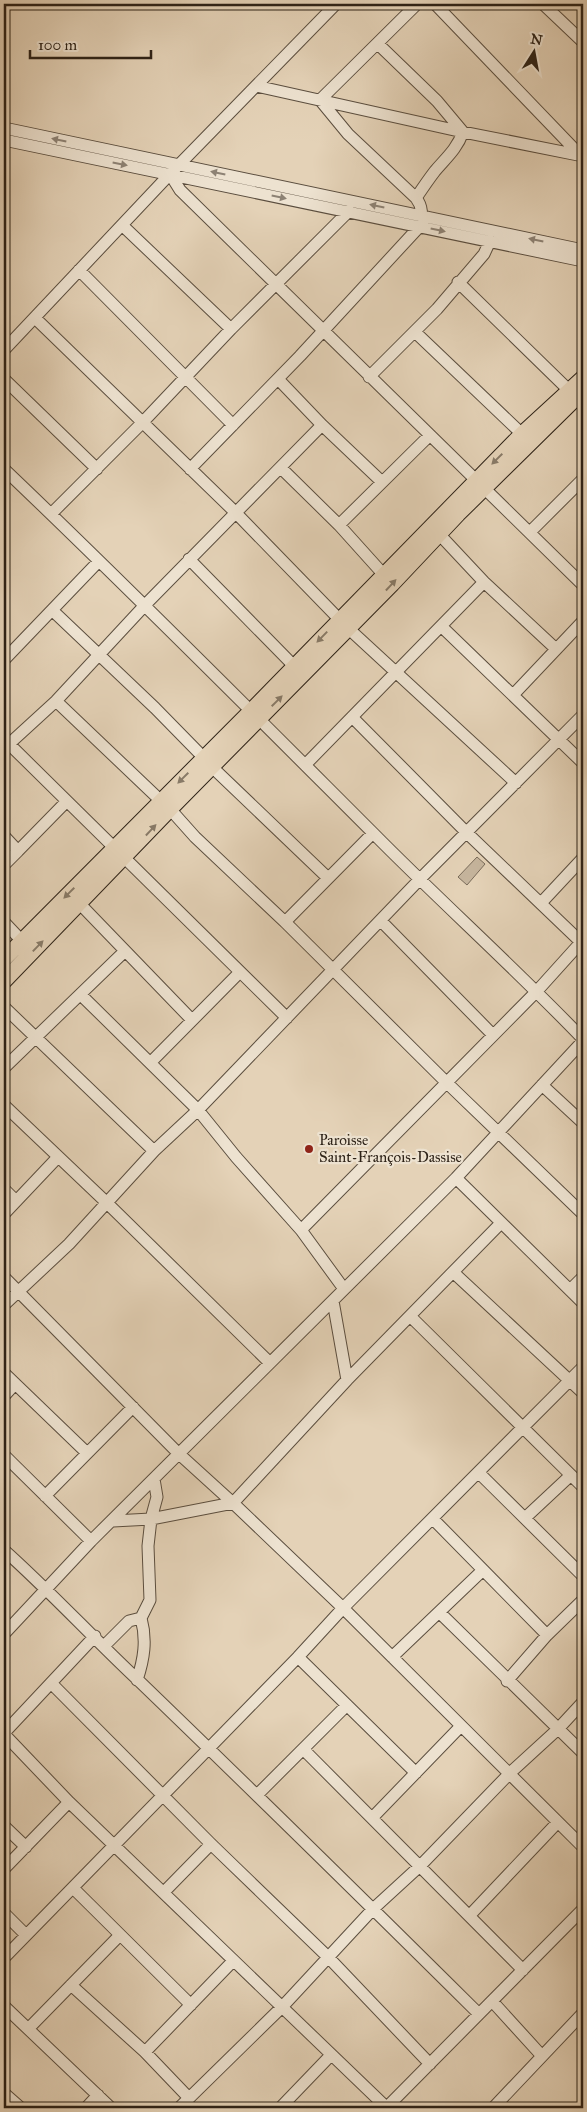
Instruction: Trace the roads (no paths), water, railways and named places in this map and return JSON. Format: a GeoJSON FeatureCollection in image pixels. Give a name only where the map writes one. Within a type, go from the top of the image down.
{"type":"FeatureCollection","features":[{"type":"Feature","properties":{"kind":"main road"},"geometry":{"type":"LineString","coordinates":[[255,715],[294,666],[344,624],[384,575],[480,484],[578,396],[583,378]]}},
{"type":"Feature","properties":{"kind":"main road"},"geometry":{"type":"LineString","coordinates":[[4,959],[21,940],[119,853],[344,624],[439,534],[522,434],[578,396]]}},
{"type":"Feature","properties":{"kind":"main road"},"geometry":{"type":"LineString","coordinates":[[4,981],[80,902],[119,853]]}},
{"type":"Feature","properties":{"kind":"street"},"geometry":{"type":"LineString","coordinates":[[4,350],[170,174],[336,4]]}},
{"type":"Feature","properties":{"kind":"street"},"geometry":{"type":"LineString","coordinates":[[320,100],[417,4]]}},
{"type":"Feature","properties":{"kind":"street"},"geometry":{"type":"LineString","coordinates":[[435,4],[582,156]]}},
{"type":"Feature","properties":{"kind":"street"},"geometry":{"type":"LineString","coordinates":[[543,4],[583,42]]}},
{"type":"Feature","properties":{"kind":"street"},"geometry":{"type":"LineString","coordinates":[[378,44],[437,101],[463,132]]}},
{"type":"Feature","properties":{"kind":"street"},"geometry":{"type":"LineString","coordinates":[[256,86],[463,132],[582,156]]}},
{"type":"Feature","properties":{"kind":"street"},"geometry":{"type":"LineString","coordinates":[[190,469],[278,379],[421,221],[421,205],[416,198],[348,134],[320,100]]}},
{"type":"Feature","properties":{"kind":"street"},"geometry":{"type":"LineString","coordinates":[[4,128],[179,165],[421,221],[490,241],[583,262]]}},
{"type":"Feature","properties":{"kind":"street"},"geometry":{"type":"LineString","coordinates":[[416,198],[436,170],[449,157],[463,132]]}},
{"type":"Feature","properties":{"kind":"street"},"geometry":{"type":"LineString","coordinates":[[4,140],[350,211],[421,221],[583,250]]}},
{"type":"Feature","properties":{"kind":"street"},"geometry":{"type":"LineString","coordinates":[[170,174],[180,190],[583,585]]}},
{"type":"Feature","properties":{"kind":"street"},"geometry":{"type":"LineString","coordinates":[[51,514],[142,423],[231,329],[350,211]]}},
{"type":"Feature","properties":{"kind":"street"},"geometry":{"type":"LineString","coordinates":[[123,226],[231,329]]}},
{"type":"Feature","properties":{"kind":"street"},"geometry":{"type":"LineString","coordinates":[[369,377],[415,332],[484,254],[490,241]]}},
{"type":"Feature","properties":{"kind":"street"},"geometry":{"type":"LineString","coordinates":[[79,270],[233,425]]}},
{"type":"Feature","properties":{"kind":"street"},"geometry":{"type":"LineString","coordinates":[[458,282],[578,396]]}},
{"type":"Feature","properties":{"kind":"street"},"geometry":{"type":"LineString","coordinates":[[35,318],[236,513],[344,624],[516,783]]}},
{"type":"Feature","properties":{"kind":"street"},"geometry":{"type":"LineString","coordinates":[[415,332],[522,434]]}},
{"type":"Feature","properties":{"kind":"street"},"geometry":{"type":"LineString","coordinates":[[4,379],[97,469]]}},
{"type":"Feature","properties":{"kind":"street"},"geometry":{"type":"LineString","coordinates":[[278,379],[322,425],[382,482]]}},
{"type":"Feature","properties":{"kind":"street"},"geometry":{"type":"LineString","coordinates":[[286,1018],[6,742],[56,701],[189,559],[322,425]]}},
{"type":"Feature","properties":{"kind":"street"},"geometry":{"type":"LineString","coordinates":[[339,526],[429,436]]}},
{"type":"Feature","properties":{"kind":"street"},"geometry":{"type":"LineString","coordinates":[[281,468],[339,526],[384,575]]}},
{"type":"Feature","properties":{"kind":"street"},"geometry":{"type":"LineString","coordinates":[[4,469],[146,604],[373,833],[537,991],[583,1040],[456,1178],[178,1453],[113,1521],[90,1541],[48,1589],[4,1634]]}},
{"type":"Feature","properties":{"kind":"street"},"geometry":{"type":"LineString","coordinates":[[530,532],[582,484]]}},
{"type":"Feature","properties":{"kind":"street"},"geometry":{"type":"LineString","coordinates":[[439,534],[484,582],[556,649]]}},
{"type":"Feature","properties":{"kind":"street"},"geometry":{"type":"LineString","coordinates":[[189,559],[294,666]]}},
{"type":"Feature","properties":{"kind":"street"},"geometry":{"type":"LineString","coordinates":[[4,660],[99,561]]}},
{"type":"Feature","properties":{"kind":"street"},"geometry":{"type":"LineString","coordinates":[[306,764],[484,582]]}},
{"type":"Feature","properties":{"kind":"street"},"geometry":{"type":"LineString","coordinates":[[53,611],[328,878]]}},
{"type":"Feature","properties":{"kind":"street"},"geometry":{"type":"LineString","coordinates":[[513,695],[583,621]]}},
{"type":"Feature","properties":{"kind":"street"},"geometry":{"type":"LineString","coordinates":[[441,626],[583,763]]}},
{"type":"Feature","properties":{"kind":"street"},"geometry":{"type":"LineString","coordinates":[[56,701],[165,805],[195,837],[285,922],[446,1082],[583,1214]]}},
{"type":"Feature","properties":{"kind":"street"},"geometry":{"type":"LineString","coordinates":[[4,1305],[69,1244],[154,1151],[198,1110],[420,879],[583,715]]}},
{"type":"Feature","properties":{"kind":"street"},"geometry":{"type":"LineString","coordinates":[[302,1230],[583,942],[467,833],[352,717]]}},
{"type":"Feature","properties":{"kind":"street"},"geometry":{"type":"LineString","coordinates":[[4,865],[66,802]]}},
{"type":"Feature","properties":{"kind":"street"},"geometry":{"type":"LineString","coordinates":[[285,922],[373,833]]}},
{"type":"Feature","properties":{"kind":"street"},"geometry":{"type":"LineString","coordinates":[[4,836],[18,851]]}},
{"type":"Feature","properties":{"kind":"street"},"geometry":{"type":"LineString","coordinates":[[541,903],[583,858]]}},
{"type":"Feature","properties":{"kind":"street"},"geometry":{"type":"LineString","coordinates":[[80,902],[192,1020]]}},
{"type":"Feature","properties":{"kind":"street"},"geometry":{"type":"LineString","coordinates":[[381,921],[492,1034]]}},
{"type":"Feature","properties":{"kind":"street"},"geometry":{"type":"LineString","coordinates":[[4,922],[21,940]]}},
{"type":"Feature","properties":{"kind":"street"},"geometry":{"type":"LineString","coordinates":[[4,1068],[125,951]]}},
{"type":"Feature","properties":{"kind":"street"},"geometry":{"type":"LineString","coordinates":[[151,1062],[240,972]]}},
{"type":"Feature","properties":{"kind":"street"},"geometry":{"type":"LineString","coordinates":[[81,995],[198,1110],[236,1157],[302,1230],[344,1289]]}},
{"type":"Feature","properties":{"kind":"street"},"geometry":{"type":"LineString","coordinates":[[4,1007],[35,1039],[154,1151]]}},
{"type":"Feature","properties":{"kind":"street"},"geometry":{"type":"LineString","coordinates":[[542,1085],[583,1123]]}},
{"type":"Feature","properties":{"kind":"street"},"geometry":{"type":"LineString","coordinates":[[4,1105],[270,1362]]}},
{"type":"Feature","properties":{"kind":"street"},"geometry":{"type":"LineString","coordinates":[[4,1214],[58,1158]]}},
{"type":"Feature","properties":{"kind":"street"},"geometry":{"type":"LineString","coordinates":[[456,1178],[583,1303]]}},
{"type":"Feature","properties":{"kind":"street"},"geometry":{"type":"LineString","coordinates":[[4,1189],[16,1201]]}},
{"type":"Feature","properties":{"kind":"street"},"geometry":{"type":"LineString","coordinates":[[113,1521],[151,1519],[233,1503],[347,1380],[411,1317],[501,1223]]}},
{"type":"Feature","properties":{"kind":"street"},"geometry":{"type":"LineString","coordinates":[[454,1273],[583,1393]]}},
{"type":"Feature","properties":{"kind":"street"},"geometry":{"type":"LineString","coordinates":[[4,1277],[178,1453],[342,1608],[583,1847]]}},
{"type":"Feature","properties":{"kind":"street"},"geometry":{"type":"LineString","coordinates":[[570,1290],[583,1277]]}},
{"type":"Feature","properties":{"kind":"street"},"geometry":{"type":"LineString","coordinates":[[333,1300],[347,1380]]}},
{"type":"Feature","properties":{"kind":"street"},"geometry":{"type":"LineString","coordinates":[[411,1317],[583,1487]]}},
{"type":"Feature","properties":{"kind":"street"},"geometry":{"type":"LineString","coordinates":[[4,1958],[298,1657],[342,1608],[433,1520],[523,1426],[583,1367]]}},
{"type":"Feature","properties":{"kind":"street"},"geometry":{"type":"LineString","coordinates":[[4,1373],[86,1452]]}},
{"type":"Feature","properties":{"kind":"street"},"geometry":{"type":"LineString","coordinates":[[4,1396],[15,1384]]}},
{"type":"Feature","properties":{"kind":"street"},"geometry":{"type":"LineString","coordinates":[[45,1496],[86,1452],[133,1407]]}},
{"type":"Feature","properties":{"kind":"street"},"geometry":{"type":"LineString","coordinates":[[4,1455],[90,1541]]}},
{"type":"Feature","properties":{"kind":"street"},"geometry":{"type":"LineString","coordinates":[[479,1473],[526,1517],[583,1576]]}},
{"type":"Feature","properties":{"kind":"street"},"geometry":{"type":"LineString","coordinates":[[526,1517],[571,1476]]}},
{"type":"Feature","properties":{"kind":"street"},"geometry":{"type":"LineString","coordinates":[[137,1680],[141,1669],[146,1636],[141,1618],[150,1600],[148,1546],[151,1519],[157,1497],[154,1479]]}},
{"type":"Feature","properties":{"kind":"street"},"geometry":{"type":"LineString","coordinates":[[433,1520],[547,1635]]}},
{"type":"Feature","properties":{"kind":"street"},"geometry":{"type":"LineString","coordinates":[[4,1550],[48,1589],[137,1680],[209,1748],[479,2014]]}},
{"type":"Feature","properties":{"kind":"street"},"geometry":{"type":"LineString","coordinates":[[392,1657],[482,1570]]}},
{"type":"Feature","properties":{"kind":"street"},"geometry":{"type":"LineString","coordinates":[[507,1681],[547,1635],[583,1600]]}},
{"type":"Feature","properties":{"kind":"street"},"geometry":{"type":"LineString","coordinates":[[439,1612],[507,1681],[583,1753]]}},
{"type":"Feature","properties":{"kind":"street"},"geometry":{"type":"LineString","coordinates":[[104,1646],[130,1621],[141,1618]]}},
{"type":"Feature","properties":{"kind":"street"},"geometry":{"type":"LineString","coordinates":[[95,1636],[4,1734],[114,1845],[387,2108],[583,1909]]}},
{"type":"Feature","properties":{"kind":"street"},"geometry":{"type":"LineString","coordinates":[[298,1657],[416,1773]]}},
{"type":"Feature","properties":{"kind":"street"},"geometry":{"type":"LineString","coordinates":[[52,1684],[211,1844],[328,1957],[430,2064]]}},
{"type":"Feature","properties":{"kind":"street"},"geometry":{"type":"LineString","coordinates":[[179,2108],[283,2006],[373,1909],[420,1865],[510,1773],[558,1729],[583,1702]]}},
{"type":"Feature","properties":{"kind":"street"},"geometry":{"type":"LineString","coordinates":[[257,1795],[347,1705]]}},
{"type":"Feature","properties":{"kind":"street"},"geometry":{"type":"LineString","coordinates":[[373,1817],[461,1726]]}},
{"type":"Feature","properties":{"kind":"street"},"geometry":{"type":"LineString","coordinates":[[304,1750],[373,1817],[523,1970]]}},
{"type":"Feature","properties":{"kind":"street"},"geometry":{"type":"LineString","coordinates":[[4,1869],[70,1802]]}},
{"type":"Feature","properties":{"kind":"street"},"geometry":{"type":"LineString","coordinates":[[470,1915],[558,1822]]}},
{"type":"Feature","properties":{"kind":"street"},"geometry":{"type":"LineString","coordinates":[[4,1826],[26,1847]]}},
{"type":"Feature","properties":{"kind":"street"},"geometry":{"type":"LineString","coordinates":[[164,1892],[211,1844]]}},
{"type":"Feature","properties":{"kind":"street"},"geometry":{"type":"LineString","coordinates":[[73,1888],[191,2005]]}},
{"type":"Feature","properties":{"kind":"street"},"geometry":{"type":"LineString","coordinates":[[4,1913],[26,1934]]}},
{"type":"Feature","properties":{"kind":"street"},"geometry":{"type":"LineString","coordinates":[[29,2028],[120,1935]]}},
{"type":"Feature","properties":{"kind":"street"},"geometry":{"type":"LineString","coordinates":[[145,2052],[233,1960]]}},
{"type":"Feature","properties":{"kind":"street"},"geometry":{"type":"LineString","coordinates":[[71,1984],[145,2052],[189,2098]]}},
{"type":"Feature","properties":{"kind":"street"},"geometry":{"type":"LineString","coordinates":[[492,2001],[542,2056]]}},
{"type":"Feature","properties":{"kind":"street"},"geometry":{"type":"LineString","coordinates":[[4,2006],[111,2108]]}},
{"type":"Feature","properties":{"kind":"street"},"geometry":{"type":"LineString","coordinates":[[492,2108],[583,2013]]}},
{"type":"Feature","properties":{"kind":"street"},"geometry":{"type":"LineString","coordinates":[[280,2108],[331,2055]]}},
{"type":"Feature","properties":{"kind":"street"},"geometry":{"type":"LineString","coordinates":[[4,2093],[21,2108]]}},
{"type":"Feature","properties":{"kind":"street"},"geometry":{"type":"LineString","coordinates":[[86,2108],[98,2095]]}},
{"type":"Feature","properties":{"kind":"place","name":"Paroisse Saint-François-Dassise"},"geometry":{"type":"Point","coordinates":[309,1149]}}]}
